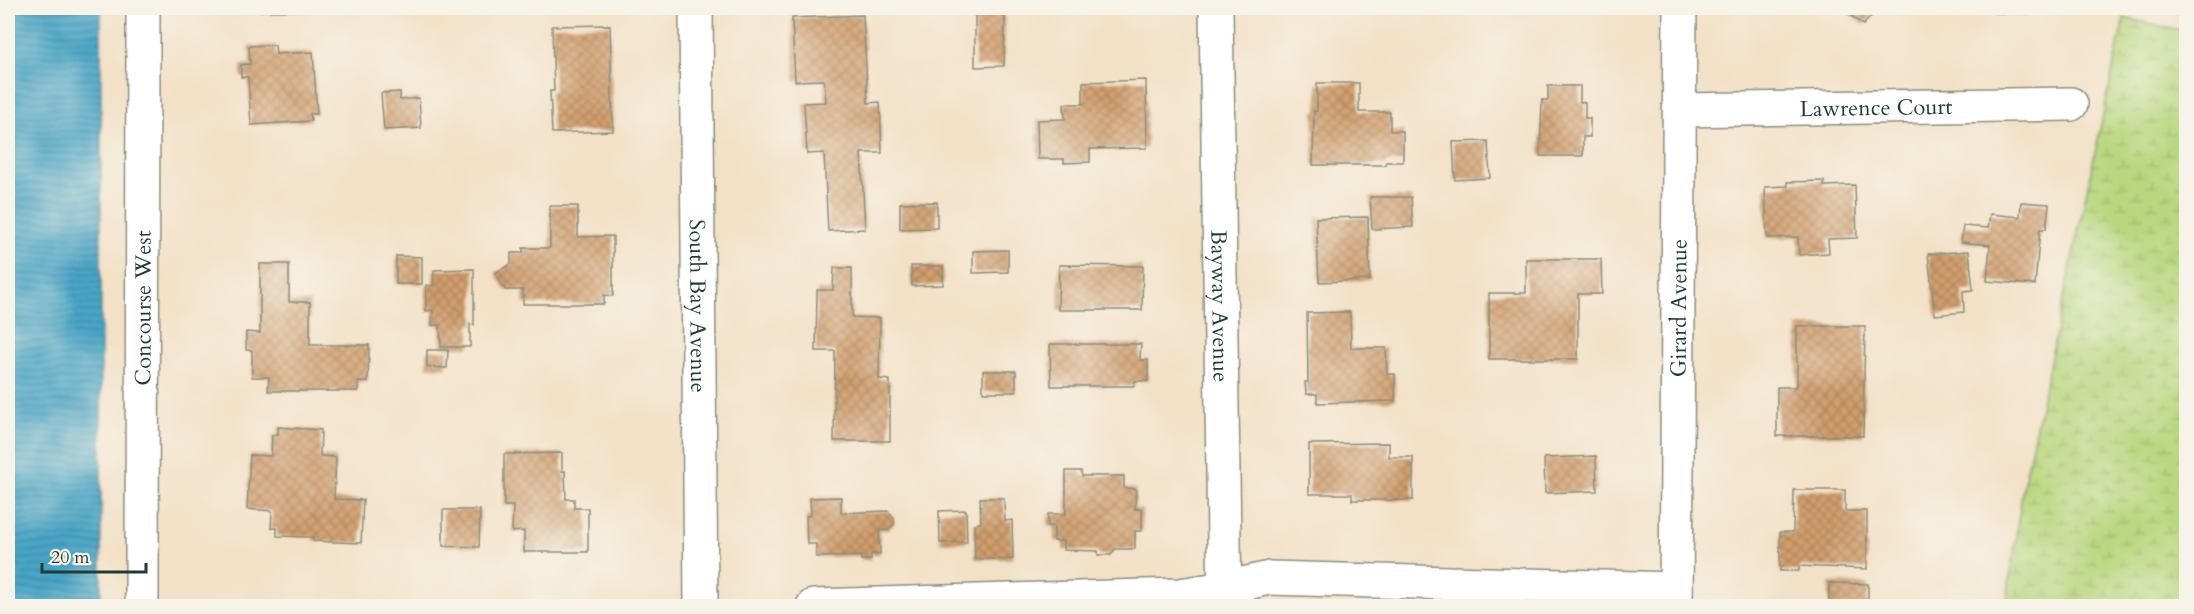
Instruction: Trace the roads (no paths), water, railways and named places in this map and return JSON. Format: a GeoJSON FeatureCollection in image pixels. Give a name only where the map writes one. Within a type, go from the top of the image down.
{"type":"FeatureCollection","features":[{"type":"Feature","properties":{"kind":"street","name":"Concourse West"},"geometry":{"type":"LineString","coordinates":[[142,606],[143,8]]}},
{"type":"Feature","properties":{"kind":"street","name":"South Bay Avenue"},"geometry":{"type":"LineString","coordinates":[[696,8],[701,606]]}},
{"type":"Feature","properties":{"kind":"street","name":"Bayway Avenue"},"geometry":{"type":"LineString","coordinates":[[1216,8],[1225,597]]}},
{"type":"Feature","properties":{"kind":"street","name":"Girard Avenue"},"geometry":{"type":"LineString","coordinates":[[1676,598],[1680,8]]}},
{"type":"Feature","properties":{"kind":"street","name":"Lawrence Court"},"geometry":{"type":"LineString","coordinates":[[1681,110],[2071,104]]}},
{"type":"Feature","properties":{"kind":"street"},"geometry":{"type":"LineString","coordinates":[[813,606],[1179,595],[1225,597],[1269,578],[1676,598]]}},
{"type":"Feature","properties":{"kind":"water"},"geometry":{"type":"Polygon","coordinates":[[[8,8],[101,8],[101,606],[8,606],[8,8]]]}}]}
